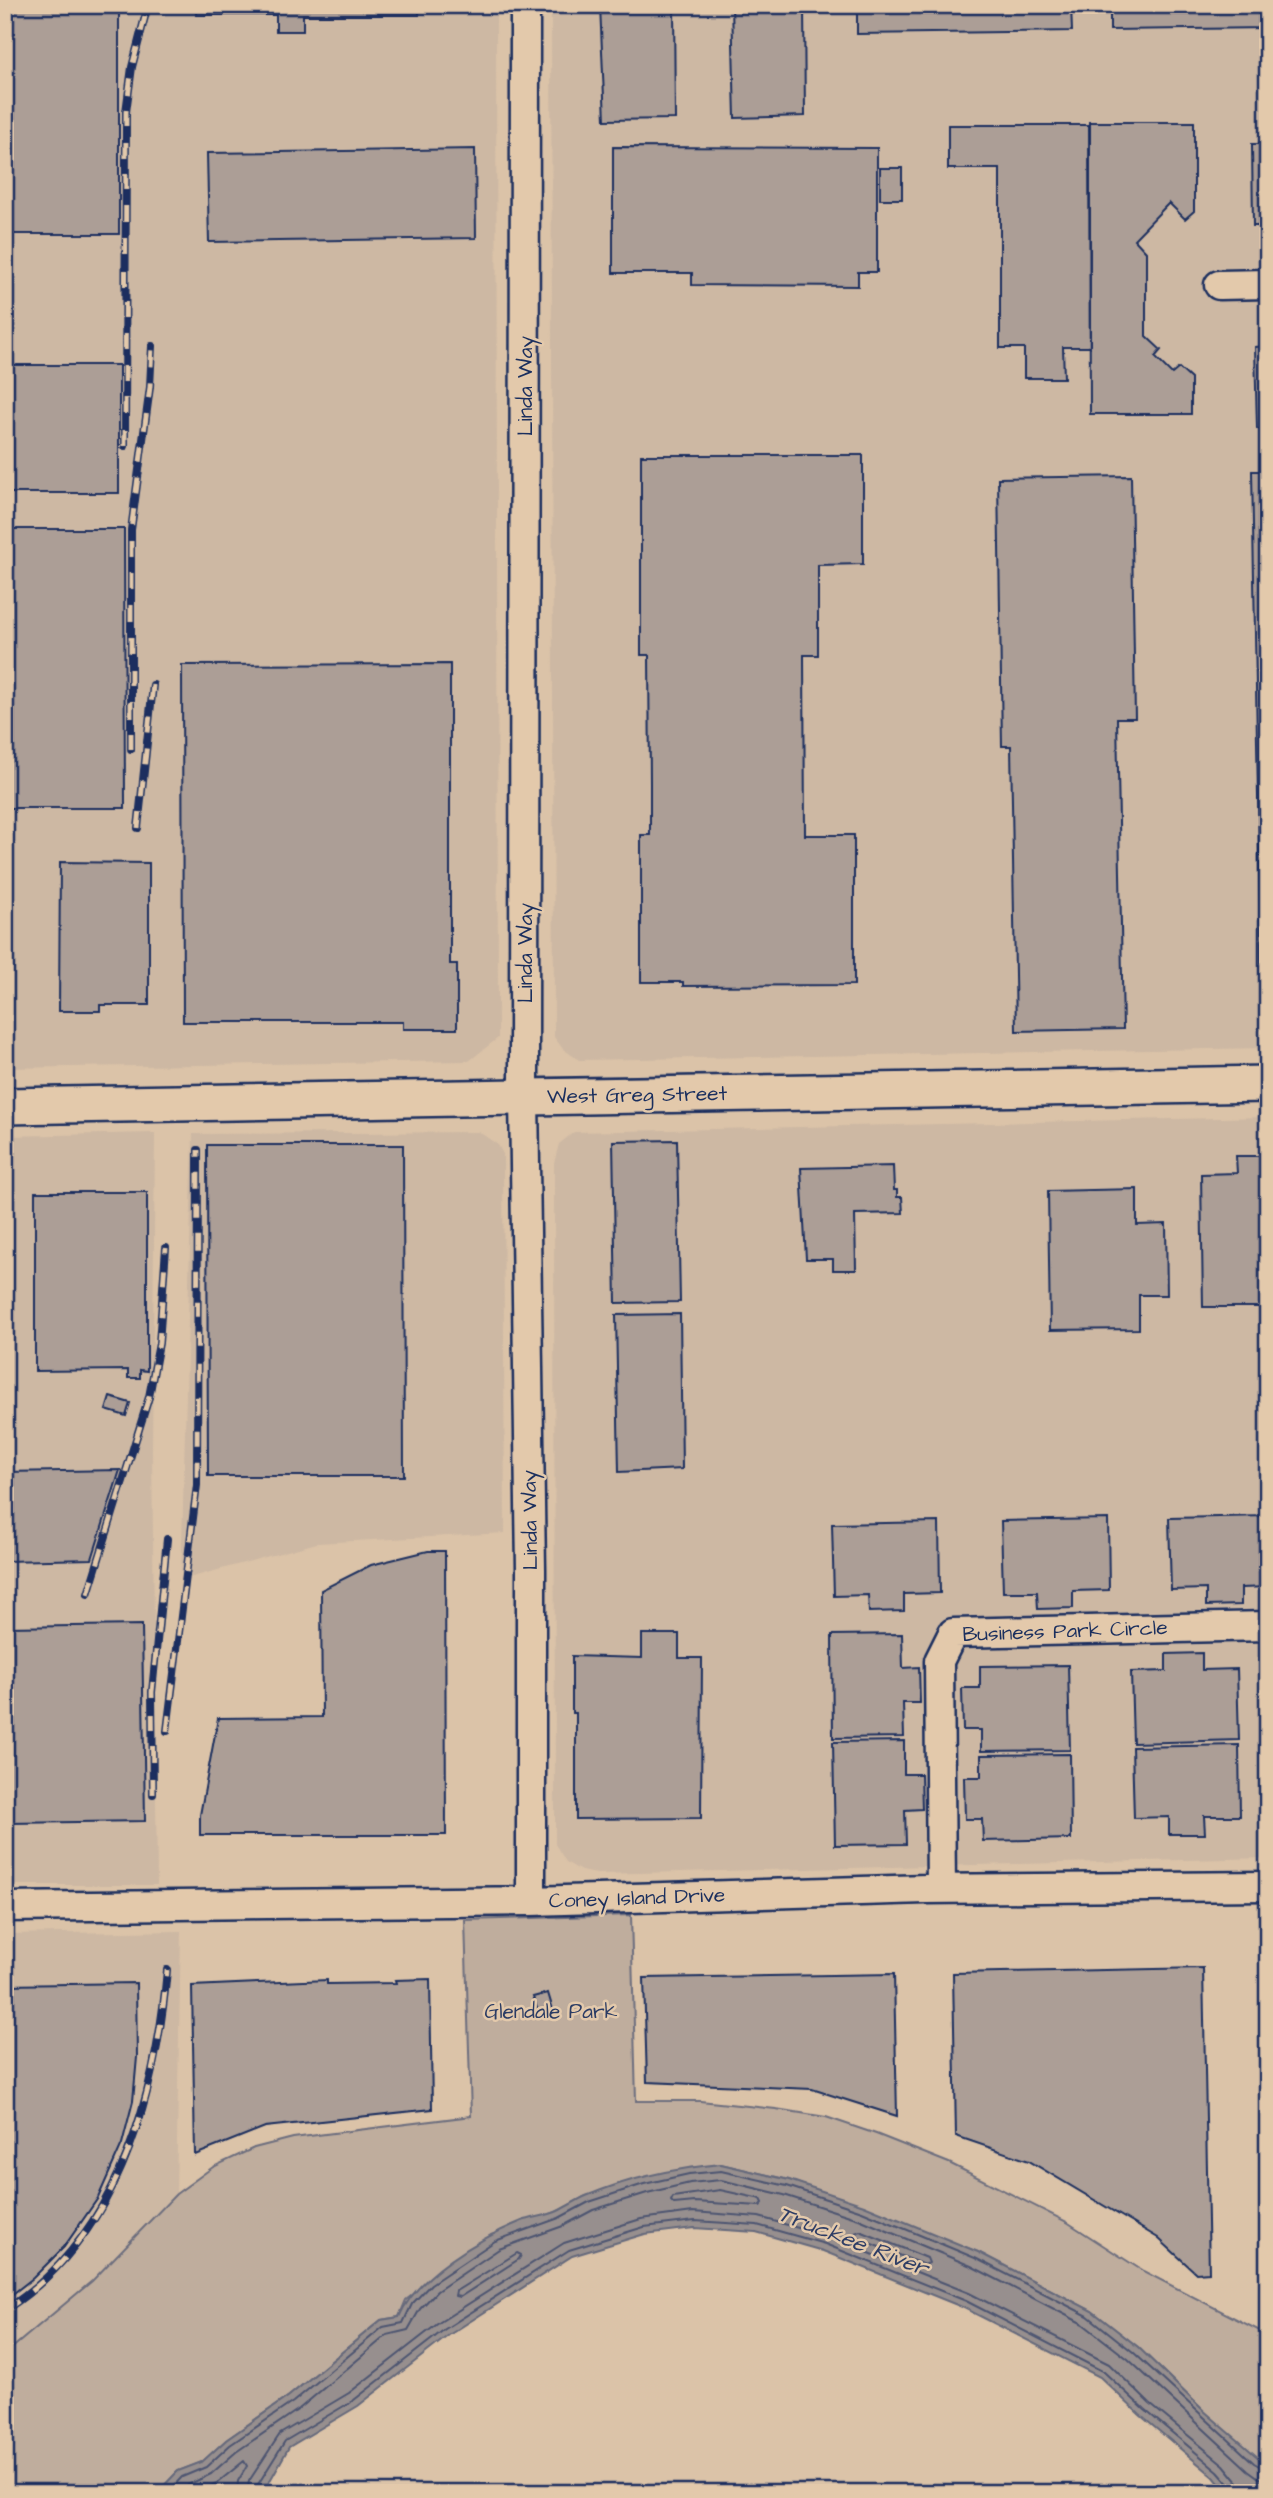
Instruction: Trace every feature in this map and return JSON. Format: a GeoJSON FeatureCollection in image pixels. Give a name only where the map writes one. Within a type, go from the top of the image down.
{"type":"FeatureCollection","features":[{"type":"Feature","properties":{"kind":"main road","name":"West Greg Street"},"geometry":{"type":"LineString","coordinates":[[5,1106],[1268,1084]]}},
{"type":"Feature","properties":{"kind":"street","name":"Linda Way"},"geometry":{"type":"LineString","coordinates":[[525,5],[524,1097],[531,1570],[531,1901]]}},
{"type":"Feature","properties":{"kind":"street"},"geometry":{"type":"LineString","coordinates":[[1219,285],[1268,284]]}},
{"type":"Feature","properties":{"kind":"street","name":"Business Park Circle"},"geometry":{"type":"LineString","coordinates":[[941,1889],[939,1661],[953,1633],[1268,1626]]}},
{"type":"Feature","properties":{"kind":"street","name":"Coney Island Drive"},"geometry":{"type":"LineString","coordinates":[[5,1908],[531,1901],[941,1889],[1268,1886]]}},
{"type":"Feature","properties":{"kind":"shaded area"},"geometry":{"type":"Polygon","coordinates":[[[5,5],[496,5],[498,1038],[469,1061],[5,1068],[5,5]]]}},
{"type":"Feature","properties":{"kind":"shaded area"},"geometry":{"type":"Polygon","coordinates":[[[551,5],[1268,5],[1268,1048],[579,1060],[563,1049],[554,1037],[551,5]]]}},
{"type":"Feature","properties":{"kind":"shaded area"},"geometry":{"type":"Polygon","coordinates":[[[1268,1117],[1268,1858],[597,1874],[581,1871],[566,1862],[555,1844],[554,1163],[559,1144],[574,1132],[1268,1117]]]}},
{"type":"Feature","properties":{"kind":"shaded area"},"geometry":{"type":"Polygon","coordinates":[[[479,1132],[498,1145],[503,1154],[505,1533],[317,1543],[181,1580],[193,1134],[479,1132]]]}},
{"type":"Feature","properties":{"kind":"shaded area"},"geometry":{"type":"Polygon","coordinates":[[[155,1133],[152,1451],[157,1885],[5,1885],[5,1136],[155,1133]]]}},
{"type":"Feature","properties":{"kind":"shaded area"},"geometry":{"type":"Polygon","coordinates":[[[181,1931],[176,2194],[92,2281],[5,2354],[5,1934],[181,1931]]]}},
{"type":"Feature","properties":{"kind":"green space","name":"Glendale Park"},"geometry":{"type":"Polygon","coordinates":[[[631,1915],[636,2101],[700,2101],[776,2109],[826,2117],[876,2134],[949,2163],[1067,2222],[1143,2271],[1268,2335],[1268,2473],[1138,2347],[1092,2311],[978,2252],[789,2180],[721,2164],[586,2196],[556,2212],[491,2235],[406,2300],[399,2317],[381,2320],[289,2396],[226,2440],[202,2462],[178,2471],[157,2493],[5,2493],[5,2354],[92,2281],[176,2194],[213,2167],[254,2148],[293,2138],[471,2116],[465,1920],[631,1915]]]}},
{"type":"Feature","properties":{"kind":"water","name":"Truckee River"},"geometry":{"type":"Polygon","coordinates":[[[721,2164],[789,2180],[864,2205],[978,2252],[1092,2311],[1138,2347],[1203,2410],[1268,2466],[1268,2493],[1227,2493],[1214,2477],[1140,2415],[1100,2377],[962,2307],[823,2251],[756,2232],[694,2228],[645,2234],[572,2256],[449,2335],[358,2406],[289,2447],[263,2493],[157,2493],[178,2471],[202,2462],[226,2440],[289,2396],[381,2320],[399,2317],[420,2287],[469,2248],[522,2221],[554,2213],[586,2196],[619,2184],[670,2171],[721,2164]]]}},
{"type":"Feature","properties":{"kind":"building"},"geometry":{"type":"Polygon","coordinates":[[[5,5],[119,5],[119,234],[5,234],[5,5]]]}},
{"type":"Feature","properties":{"kind":"building"},"geometry":{"type":"Polygon","coordinates":[[[196,5],[419,5],[419,15],[303,15],[303,31],[276,31],[276,15],[196,15],[196,5]]]}},
{"type":"Feature","properties":{"kind":"building"},"geometry":{"type":"Polygon","coordinates":[[[600,5],[674,5],[675,119],[605,120],[600,5]]]}},
{"type":"Feature","properties":{"kind":"building"},"geometry":{"type":"Polygon","coordinates":[[[732,5],[804,5],[805,116],[735,118],[732,5]]]}},
{"type":"Feature","properties":{"kind":"building"},"geometry":{"type":"Polygon","coordinates":[[[857,5],[1071,5],[1072,31],[857,34],[857,5]]]}},
{"type":"Feature","properties":{"kind":"building"},"geometry":{"type":"Polygon","coordinates":[[[1110,5],[1268,5],[1268,28],[1110,30],[1110,5]]]}},
{"type":"Feature","properties":{"kind":"building"},"geometry":{"type":"Polygon","coordinates":[[[1089,122],[1194,122],[1194,211],[1185,219],[1169,203],[1134,239],[1146,252],[1146,336],[1161,350],[1155,357],[1172,374],[1179,368],[1191,379],[1191,414],[1090,414],[1089,122]]]}},
{"type":"Feature","properties":{"kind":"building"},"geometry":{"type":"Polygon","coordinates":[[[948,125],[1090,125],[1090,347],[1063,347],[1064,378],[1024,378],[1024,348],[1000,348],[1000,169],[948,169],[948,125]]]}},
{"type":"Feature","properties":{"kind":"building"},"geometry":{"type":"Polygon","coordinates":[[[1252,144],[1268,144],[1268,226],[1253,226],[1252,144]]]}},
{"type":"Feature","properties":{"kind":"building"},"geometry":{"type":"Polygon","coordinates":[[[613,147],[877,148],[877,272],[858,272],[858,286],[692,285],[692,273],[613,273],[613,147]]]}},
{"type":"Feature","properties":{"kind":"building"},"geometry":{"type":"Polygon","coordinates":[[[475,149],[476,238],[209,242],[207,153],[475,149]]]}},
{"type":"Feature","properties":{"kind":"building"},"geometry":{"type":"Polygon","coordinates":[[[880,168],[902,168],[902,199],[880,199],[880,168]]]}},
{"type":"Feature","properties":{"kind":"building"},"geometry":{"type":"Polygon","coordinates":[[[1268,346],[1268,429],[1257,429],[1255,347],[1268,346]]]}},
{"type":"Feature","properties":{"kind":"building"},"geometry":{"type":"Polygon","coordinates":[[[5,365],[119,365],[119,493],[5,493],[5,365]]]}},
{"type":"Feature","properties":{"kind":"building"},"geometry":{"type":"Polygon","coordinates":[[[641,455],[863,455],[863,564],[818,565],[818,655],[804,655],[805,835],[854,835],[854,985],[683,986],[683,982],[641,982],[641,835],[650,835],[650,783],[649,655],[641,655],[641,455]]]}},
{"type":"Feature","properties":{"kind":"building"},"geometry":{"type":"Polygon","coordinates":[[[1252,471],[1268,471],[1268,1029],[1262,1029],[1252,471]]]}},
{"type":"Feature","properties":{"kind":"building"},"geometry":{"type":"Polygon","coordinates":[[[1131,476],[1135,718],[1117,718],[1123,1029],[1016,1031],[1011,746],[1002,746],[998,478],[1131,476]]]}},
{"type":"Feature","properties":{"kind":"building"},"geometry":{"type":"Polygon","coordinates":[[[5,529],[124,529],[125,808],[5,808],[5,529]]]}},
{"type":"Feature","properties":{"kind":"building"},"geometry":{"type":"Polygon","coordinates":[[[450,664],[450,964],[457,964],[457,1029],[403,1029],[403,1022],[183,1022],[182,665],[450,664]]]}},
{"type":"Feature","properties":{"kind":"building"},"geometry":{"type":"Polygon","coordinates":[[[60,862],[149,863],[149,1005],[100,1005],[100,1011],[59,1011],[60,862]]]}},
{"type":"Feature","properties":{"kind":"building"},"geometry":{"type":"Polygon","coordinates":[[[677,1140],[680,1302],[616,1303],[613,1141],[677,1140]]]}},
{"type":"Feature","properties":{"kind":"building"},"geometry":{"type":"Polygon","coordinates":[[[207,1145],[403,1145],[404,1476],[208,1476],[207,1145]]]}},
{"type":"Feature","properties":{"kind":"building"},"geometry":{"type":"Polygon","coordinates":[[[1236,1156],[1262,1156],[1262,1161],[1268,1161],[1268,1307],[1203,1307],[1201,1174],[1237,1173],[1236,1156]]]}},
{"type":"Feature","properties":{"kind":"building"},"geometry":{"type":"Polygon","coordinates":[[[893,1166],[894,1190],[897,1190],[897,1197],[902,1197],[903,1213],[855,1214],[856,1270],[833,1270],[833,1259],[806,1259],[801,1168],[893,1166]]]}},
{"type":"Feature","properties":{"kind":"building"},"geometry":{"type":"Polygon","coordinates":[[[1137,1189],[1137,1225],[1166,1224],[1167,1295],[1139,1295],[1139,1329],[1050,1330],[1048,1191],[1137,1189]]]}},
{"type":"Feature","properties":{"kind":"building"},"geometry":{"type":"Polygon","coordinates":[[[35,1192],[147,1192],[147,1371],[140,1370],[140,1378],[128,1378],[128,1370],[35,1371],[35,1192]]]}},
{"type":"Feature","properties":{"kind":"building"},"geometry":{"type":"Polygon","coordinates":[[[680,1314],[682,1469],[619,1472],[616,1315],[680,1314]]]}},
{"type":"Feature","properties":{"kind":"building"},"geometry":{"type":"Polygon","coordinates":[[[110,1397],[130,1403],[126,1416],[106,1410],[110,1397]]]}},
{"type":"Feature","properties":{"kind":"building"},"geometry":{"type":"Polygon","coordinates":[[[120,1470],[92,1559],[5,1561],[5,1472],[120,1470]]]}},
{"type":"Feature","properties":{"kind":"building"},"geometry":{"type":"Polygon","coordinates":[[[1268,1516],[1268,1587],[1241,1588],[1241,1605],[1206,1606],[1206,1589],[1171,1590],[1169,1518],[1268,1516]]]}},
{"type":"Feature","properties":{"kind":"building"},"geometry":{"type":"Polygon","coordinates":[[[1108,1519],[1109,1590],[1073,1591],[1073,1608],[1038,1609],[1037,1592],[1003,1592],[1001,1521],[1108,1519]]]}},
{"type":"Feature","properties":{"kind":"building"},"geometry":{"type":"Polygon","coordinates":[[[939,1522],[940,1593],[904,1594],[904,1611],[869,1612],[868,1595],[834,1596],[832,1524],[939,1522]]]}},
{"type":"Feature","properties":{"kind":"building"},"geometry":{"type":"Polygon","coordinates":[[[428,1551],[445,1551],[446,1835],[200,1835],[200,1815],[218,1718],[322,1717],[321,1590],[371,1565],[428,1551]]]}},
{"type":"Feature","properties":{"kind":"building"},"geometry":{"type":"Polygon","coordinates":[[[142,1625],[145,1821],[10,1823],[10,1855],[5,1855],[5,1627],[142,1625]]]}},
{"type":"Feature","properties":{"kind":"building"},"geometry":{"type":"Polygon","coordinates":[[[642,1634],[679,1634],[679,1658],[702,1658],[701,1818],[576,1819],[576,1713],[572,1713],[572,1656],[642,1658],[642,1634]]]}},
{"type":"Feature","properties":{"kind":"building"},"geometry":{"type":"Polygon","coordinates":[[[902,1634],[903,1668],[919,1667],[920,1703],[903,1703],[904,1737],[833,1738],[832,1635],[902,1634]]]}},
{"type":"Feature","properties":{"kind":"building"},"geometry":{"type":"Polygon","coordinates":[[[1202,1653],[1202,1670],[1237,1669],[1239,1740],[1133,1743],[1131,1672],[1166,1671],[1166,1654],[1202,1653]]]}},
{"type":"Feature","properties":{"kind":"building"},"geometry":{"type":"Polygon","coordinates":[[[1068,1665],[1070,1750],[981,1751],[981,1730],[963,1730],[962,1688],[980,1688],[980,1666],[1068,1665]]]}},
{"type":"Feature","properties":{"kind":"building"},"geometry":{"type":"Polygon","coordinates":[[[904,1741],[904,1774],[921,1774],[922,1809],[905,1810],[906,1844],[835,1845],[833,1742],[904,1741]]]}},
{"type":"Feature","properties":{"kind":"building"},"geometry":{"type":"Polygon","coordinates":[[[1239,1745],[1240,1816],[1204,1816],[1205,1834],[1169,1834],[1169,1817],[1134,1818],[1132,1747],[1239,1745]]]}},
{"type":"Feature","properties":{"kind":"building"},"geometry":{"type":"Polygon","coordinates":[[[1070,1754],[1071,1839],[983,1841],[982,1819],[965,1819],[964,1777],[981,1777],[981,1755],[1070,1754]]]}},
{"type":"Feature","properties":{"kind":"building"},"geometry":{"type":"Polygon","coordinates":[[[1203,1968],[1209,2272],[1196,2273],[1158,2238],[1029,2161],[956,2136],[953,1973],[1203,1968]]]}},
{"type":"Feature","properties":{"kind":"building"},"geometry":{"type":"Polygon","coordinates":[[[894,1974],[897,2116],[812,2089],[647,2082],[644,1978],[894,1974]]]}},
{"type":"Feature","properties":{"kind":"building"},"geometry":{"type":"Polygon","coordinates":[[[430,1979],[432,2109],[265,2127],[195,2155],[192,1986],[327,1980],[327,1984],[396,1983],[395,1980],[430,1979]]]}},
{"type":"Feature","properties":{"kind":"building"},"geometry":{"type":"Polygon","coordinates":[[[136,1983],[137,2057],[133,2101],[122,2144],[98,2198],[64,2247],[33,2278],[5,2300],[5,1985],[136,1983]]]}},
{"type":"Feature","properties":{"kind":"building"},"geometry":{"type":"Polygon","coordinates":[[[548,1993],[554,2013],[540,2017],[533,1997],[548,1993]]]}},
{"type":"Feature","properties":{"kind":"building"},"geometry":{"type":"Polygon","coordinates":[[[1261,2167],[1268,2167],[1268,2295],[1261,2167]]]}},
{"type":"Feature","properties":{"kind":"railway"},"geometry":{"type":"LineString","coordinates":[[125,446],[126,112],[132,67],[148,5]]}},
{"type":"Feature","properties":{"kind":"railway"},"geometry":{"type":"LineString","coordinates":[[131,749],[131,530],[150,387],[152,346]]}},
{"type":"Feature","properties":{"kind":"railway"},"geometry":{"type":"LineString","coordinates":[[138,828],[153,685]]}},
{"type":"Feature","properties":{"kind":"railway"},"geometry":{"type":"LineString","coordinates":[[167,1731],[197,1485],[198,1150]]}},
{"type":"Feature","properties":{"kind":"railway"},"geometry":{"type":"LineString","coordinates":[[88,1594],[149,1397],[159,1343],[166,1248]]}},
{"type":"Feature","properties":{"kind":"railway"},"geometry":{"type":"LineString","coordinates":[[153,1794],[152,1692],[167,1539]]}},
{"type":"Feature","properties":{"kind":"railway"},"geometry":{"type":"LineString","coordinates":[[5,2310],[44,2280],[77,2244],[103,2204],[125,2160],[141,2114],[153,2066],[167,1970]]}}]}
